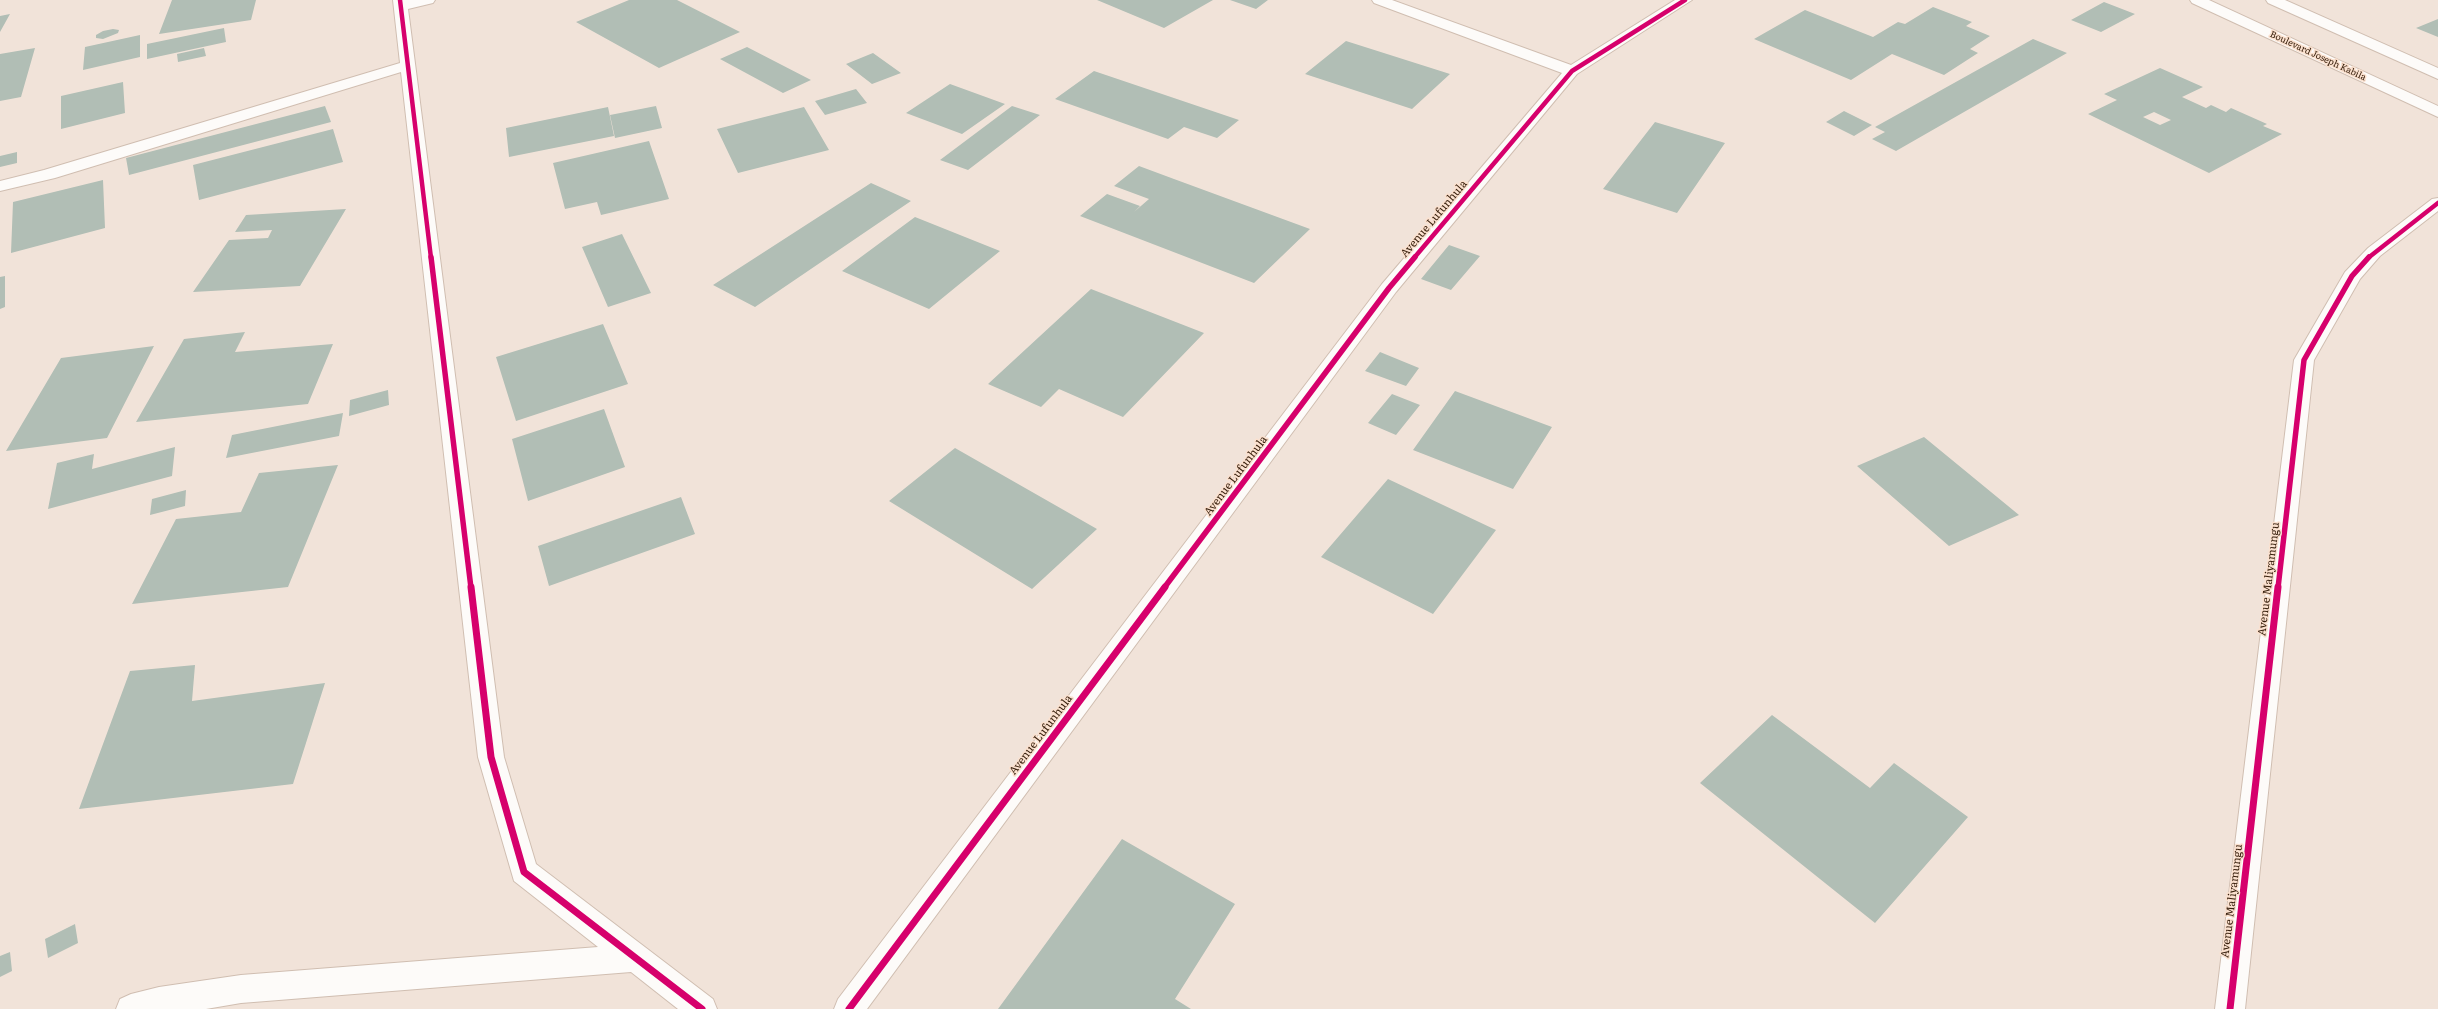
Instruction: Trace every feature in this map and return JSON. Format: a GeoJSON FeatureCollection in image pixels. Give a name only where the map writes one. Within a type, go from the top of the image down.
{"type":"FeatureCollection","features":[{"type":"Feature","properties":{"kind":"street"},"geometry":{"type":"LineString","coordinates":[[428,0],[401,3],[491,757],[524,872],[633,958],[702,1009]]}},
{"type":"Feature","properties":{"kind":"street"},"geometry":{"type":"LineString","coordinates":[[1379,0],[1572,72]]}},
{"type":"Feature","properties":{"kind":"street","name":"Avenue Lufunhula"},"geometry":{"type":"LineString","coordinates":[[849,1009],[1389,288],[1572,72],[1685,0]]}},
{"type":"Feature","properties":{"kind":"street","name":"Boulevard Joseph Kabila"},"geometry":{"type":"LineString","coordinates":[[2197,0],[2438,112]]}},
{"type":"Feature","properties":{"kind":"street"},"geometry":{"type":"LineString","coordinates":[[2273,0],[2438,74]]}},
{"type":"Feature","properties":{"kind":"street"},"geometry":{"type":"LineString","coordinates":[[0,186],[49,174],[408,64]]}},
{"type":"Feature","properties":{"kind":"street","name":"Avenue Maliyamungu"},"geometry":{"type":"LineString","coordinates":[[2230,1009],[2304,360],[2352,276],[2374,252],[2438,203]]}},
{"type":"Feature","properties":{"kind":"street"},"geometry":{"type":"LineString","coordinates":[[131,1009],[159,1002],[241,989],[633,958]]}},
{"type":"Feature","properties":{"kind":"building"},"geometry":{"type":"Polygon","coordinates":[[[172,0],[256,0],[251,20],[159,34],[172,0]]]}},
{"type":"Feature","properties":{"kind":"building"},"geometry":{"type":"Polygon","coordinates":[[[629,0],[677,0],[740,32],[659,68],[576,22],[629,0]]]}},
{"type":"Feature","properties":{"kind":"building"},"geometry":{"type":"Polygon","coordinates":[[[1097,0],[1213,0],[1164,28],[1097,0]]]}},
{"type":"Feature","properties":{"kind":"building"},"geometry":{"type":"Polygon","coordinates":[[[1230,0],[1268,0],[1256,9],[1230,0]]]}},
{"type":"Feature","properties":{"kind":"building"},"geometry":{"type":"Polygon","coordinates":[[[2104,2],[2135,14],[2101,32],[2071,20],[2104,2]]]}},
{"type":"Feature","properties":{"kind":"building"},"geometry":{"type":"Polygon","coordinates":[[[1933,7],[1972,22],[1966,26],[1990,36],[1970,49],[1978,53],[1944,75],[1892,54],[1851,80],[1754,39],[1805,10],[1873,37],[1898,22],[1905,24],[1933,7]]]}},
{"type":"Feature","properties":{"kind":"building"},"geometry":{"type":"Polygon","coordinates":[[[10,14],[0,32],[0,16],[10,14]]]}},
{"type":"Feature","properties":{"kind":"building"},"geometry":{"type":"Polygon","coordinates":[[[2438,19],[2438,37],[2416,28],[2438,19]]]}},
{"type":"Feature","properties":{"kind":"building"},"geometry":{"type":"Polygon","coordinates":[[[224,28],[226,42],[147,59],[147,44],[224,28]]]}},
{"type":"Feature","properties":{"kind":"building"},"geometry":{"type":"Polygon","coordinates":[[[113,29],[119,30],[118,33],[103,39],[96,38],[96,35],[103,31],[113,29]]]}},
{"type":"Feature","properties":{"kind":"building"},"geometry":{"type":"Polygon","coordinates":[[[140,35],[140,57],[83,70],[85,47],[140,35]]]}},
{"type":"Feature","properties":{"kind":"building"},"geometry":{"type":"Polygon","coordinates":[[[2033,39],[2067,53],[1896,151],[1872,139],[1885,132],[1875,127],[2033,39]]]}},
{"type":"Feature","properties":{"kind":"building"},"geometry":{"type":"Polygon","coordinates":[[[1346,41],[1450,74],[1412,109],[1305,74],[1346,41]]]}},
{"type":"Feature","properties":{"kind":"building"},"geometry":{"type":"Polygon","coordinates":[[[747,47],[811,80],[783,93],[720,59],[747,47]]]}},
{"type":"Feature","properties":{"kind":"building"},"geometry":{"type":"Polygon","coordinates":[[[35,48],[21,97],[0,101],[0,54],[35,48]]]}},
{"type":"Feature","properties":{"kind":"building"},"geometry":{"type":"Polygon","coordinates":[[[204,48],[206,56],[178,62],[177,54],[204,48]]]}},
{"type":"Feature","properties":{"kind":"building"},"geometry":{"type":"Polygon","coordinates":[[[873,53],[901,73],[872,84],[846,64],[873,53]]]}},
{"type":"Feature","properties":{"kind":"building"},"geometry":{"type":"Polygon","coordinates":[[[2160,68],[2203,87],[2182,97],[2206,108],[2211,105],[2226,112],[2231,108],[2267,124],[2263,126],[2282,134],[2209,173],[2088,114],[2117,100],[2104,94],[2160,68]],[[2154,112],[2143,117],[2160,125],[2171,120],[2154,112]]]}},
{"type":"Feature","properties":{"kind":"building"},"geometry":{"type":"Polygon","coordinates":[[[1094,71],[1239,120],[1217,138],[1184,127],[1168,139],[1055,99],[1094,71]]]}},
{"type":"Feature","properties":{"kind":"building"},"geometry":{"type":"Polygon","coordinates":[[[123,82],[125,113],[61,129],[61,96],[123,82]]]}},
{"type":"Feature","properties":{"kind":"building"},"geometry":{"type":"Polygon","coordinates":[[[950,84],[1005,104],[962,134],[906,113],[950,84]]]}},
{"type":"Feature","properties":{"kind":"building"},"geometry":{"type":"Polygon","coordinates":[[[856,89],[867,103],[825,115],[815,101],[856,89]]]}},
{"type":"Feature","properties":{"kind":"building"},"geometry":{"type":"Polygon","coordinates":[[[325,106],[331,122],[129,175],[126,158],[325,106]]]}},
{"type":"Feature","properties":{"kind":"building"},"geometry":{"type":"Polygon","coordinates":[[[656,106],[662,128],[615,138],[610,115],[656,106]]]}},
{"type":"Feature","properties":{"kind":"building"},"geometry":{"type":"Polygon","coordinates":[[[1012,106],[1040,115],[968,170],[940,160],[1012,106]]]}},
{"type":"Feature","properties":{"kind":"building"},"geometry":{"type":"Polygon","coordinates":[[[608,107],[614,136],[509,157],[506,128],[608,107]]]}},
{"type":"Feature","properties":{"kind":"building"},"geometry":{"type":"Polygon","coordinates":[[[804,107],[829,150],[738,173],[717,129],[804,107]]]}},
{"type":"Feature","properties":{"kind":"building"},"geometry":{"type":"Polygon","coordinates":[[[1844,111],[1872,125],[1854,136],[1826,122],[1844,111]]]}},
{"type":"Feature","properties":{"kind":"building"},"geometry":{"type":"Polygon","coordinates":[[[1655,122],[1725,143],[1677,213],[1603,189],[1655,122]]]}},
{"type":"Feature","properties":{"kind":"building"},"geometry":{"type":"Polygon","coordinates":[[[333,129],[343,162],[199,200],[193,165],[333,129]]]}},
{"type":"Feature","properties":{"kind":"building"},"geometry":{"type":"Polygon","coordinates":[[[649,141],[669,199],[601,215],[597,202],[565,209],[553,163],[649,141]]]}},
{"type":"Feature","properties":{"kind":"building"},"geometry":{"type":"Polygon","coordinates":[[[17,152],[17,163],[0,167],[0,156],[17,152]]]}},
{"type":"Feature","properties":{"kind":"building"},"geometry":{"type":"Polygon","coordinates":[[[1139,166],[1310,229],[1254,283],[1080,216],[1107,194],[1140,206],[1134,212],[1149,199],[1114,186],[1139,166]]]}},
{"type":"Feature","properties":{"kind":"building"},"geometry":{"type":"Polygon","coordinates":[[[103,180],[105,228],[11,253],[13,202],[103,180]]]}},
{"type":"Feature","properties":{"kind":"building"},"geometry":{"type":"Polygon","coordinates":[[[871,183],[911,201],[755,307],[713,285],[871,183]]]}},
{"type":"Feature","properties":{"kind":"building"},"geometry":{"type":"Polygon","coordinates":[[[346,209],[300,286],[193,292],[229,240],[268,238],[272,230],[235,232],[246,215],[346,209]]]}},
{"type":"Feature","properties":{"kind":"building"},"geometry":{"type":"Polygon","coordinates":[[[915,217],[1000,251],[929,309],[842,271],[915,217]]]}},
{"type":"Feature","properties":{"kind":"building"},"geometry":{"type":"Polygon","coordinates":[[[622,234],[651,293],[608,307],[582,247],[622,234]]]}},
{"type":"Feature","properties":{"kind":"building"},"geometry":{"type":"Polygon","coordinates":[[[1449,245],[1480,256],[1451,290],[1421,279],[1449,245]]]}},
{"type":"Feature","properties":{"kind":"building"},"geometry":{"type":"Polygon","coordinates":[[[5,276],[5,307],[0,309],[0,277],[5,276]]]}},
{"type":"Feature","properties":{"kind":"building"},"geometry":{"type":"Polygon","coordinates":[[[1091,289],[1204,333],[1123,417],[1059,389],[1041,407],[988,384],[1091,289]]]}},
{"type":"Feature","properties":{"kind":"building"},"geometry":{"type":"Polygon","coordinates":[[[603,324],[628,384],[516,421],[496,357],[603,324]]]}},
{"type":"Feature","properties":{"kind":"building"},"geometry":{"type":"Polygon","coordinates":[[[245,332],[235,352],[333,344],[308,404],[136,422],[184,339],[245,332]]]}},
{"type":"Feature","properties":{"kind":"building"},"geometry":{"type":"Polygon","coordinates":[[[154,346],[107,438],[6,451],[61,358],[154,346]]]}},
{"type":"Feature","properties":{"kind":"building"},"geometry":{"type":"Polygon","coordinates":[[[1380,352],[1419,368],[1406,386],[1365,371],[1380,352]]]}},
{"type":"Feature","properties":{"kind":"building"},"geometry":{"type":"Polygon","coordinates":[[[388,390],[389,405],[349,416],[350,400],[388,390]]]}},
{"type":"Feature","properties":{"kind":"building"},"geometry":{"type":"Polygon","coordinates":[[[1455,391],[1552,427],[1513,489],[1413,450],[1455,391]]]}},
{"type":"Feature","properties":{"kind":"building"},"geometry":{"type":"Polygon","coordinates":[[[1392,394],[1420,405],[1396,435],[1368,423],[1392,394]]]}},
{"type":"Feature","properties":{"kind":"building"},"geometry":{"type":"Polygon","coordinates":[[[604,409],[625,467],[528,501],[512,439],[604,409]]]}},
{"type":"Feature","properties":{"kind":"building"},"geometry":{"type":"Polygon","coordinates":[[[343,413],[339,436],[226,458],[232,435],[343,413]]]}},
{"type":"Feature","properties":{"kind":"building"},"geometry":{"type":"Polygon","coordinates":[[[1924,437],[2019,515],[1949,546],[1857,466],[1924,437]]]}},
{"type":"Feature","properties":{"kind":"building"},"geometry":{"type":"Polygon","coordinates":[[[175,447],[172,476],[48,509],[57,463],[94,454],[92,469],[175,447]]]}},
{"type":"Feature","properties":{"kind":"building"},"geometry":{"type":"Polygon","coordinates":[[[955,448],[1097,529],[1032,589],[889,501],[955,448]]]}},
{"type":"Feature","properties":{"kind":"building"},"geometry":{"type":"Polygon","coordinates":[[[338,465],[288,587],[132,604],[176,519],[241,512],[259,473],[338,465]]]}},
{"type":"Feature","properties":{"kind":"building"},"geometry":{"type":"Polygon","coordinates":[[[1388,479],[1496,530],[1433,614],[1321,557],[1388,479]]]}},
{"type":"Feature","properties":{"kind":"building"},"geometry":{"type":"Polygon","coordinates":[[[186,490],[185,506],[150,515],[152,499],[186,490]]]}},
{"type":"Feature","properties":{"kind":"building"},"geometry":{"type":"Polygon","coordinates":[[[681,497],[695,534],[549,586],[538,546],[681,497]]]}},
{"type":"Feature","properties":{"kind":"building"},"geometry":{"type":"Polygon","coordinates":[[[195,665],[192,701],[325,683],[293,784],[79,809],[130,671],[195,665]]]}},
{"type":"Feature","properties":{"kind":"building"},"geometry":{"type":"Polygon","coordinates":[[[1772,715],[1870,788],[1894,763],[1968,817],[1875,923],[1700,783],[1772,715]]]}},
{"type":"Feature","properties":{"kind":"building"},"geometry":{"type":"Polygon","coordinates":[[[1122,839],[1235,904],[1175,999],[1191,1009],[998,1009],[1122,839]]]}},
{"type":"Feature","properties":{"kind":"building"},"geometry":{"type":"Polygon","coordinates":[[[75,924],[78,943],[48,958],[45,939],[75,924]]]}},
{"type":"Feature","properties":{"kind":"building"},"geometry":{"type":"Polygon","coordinates":[[[10,952],[12,971],[0,977],[0,956],[10,952]]]}},
{"type":"Feature","properties":{"kind":"cycle path"},"geometry":{"type":"LineString","coordinates":[[400,0],[491,757],[524,872],[702,1009]]}},
{"type":"Feature","properties":{"kind":"cycle path"},"geometry":{"type":"LineString","coordinates":[[849,1009],[1389,288],[1572,71],[1685,0]]}},
{"type":"Feature","properties":{"kind":"cycle path"},"geometry":{"type":"LineString","coordinates":[[2230,1009],[2304,360],[2352,276],[2374,252],[2438,203]]}}]}
